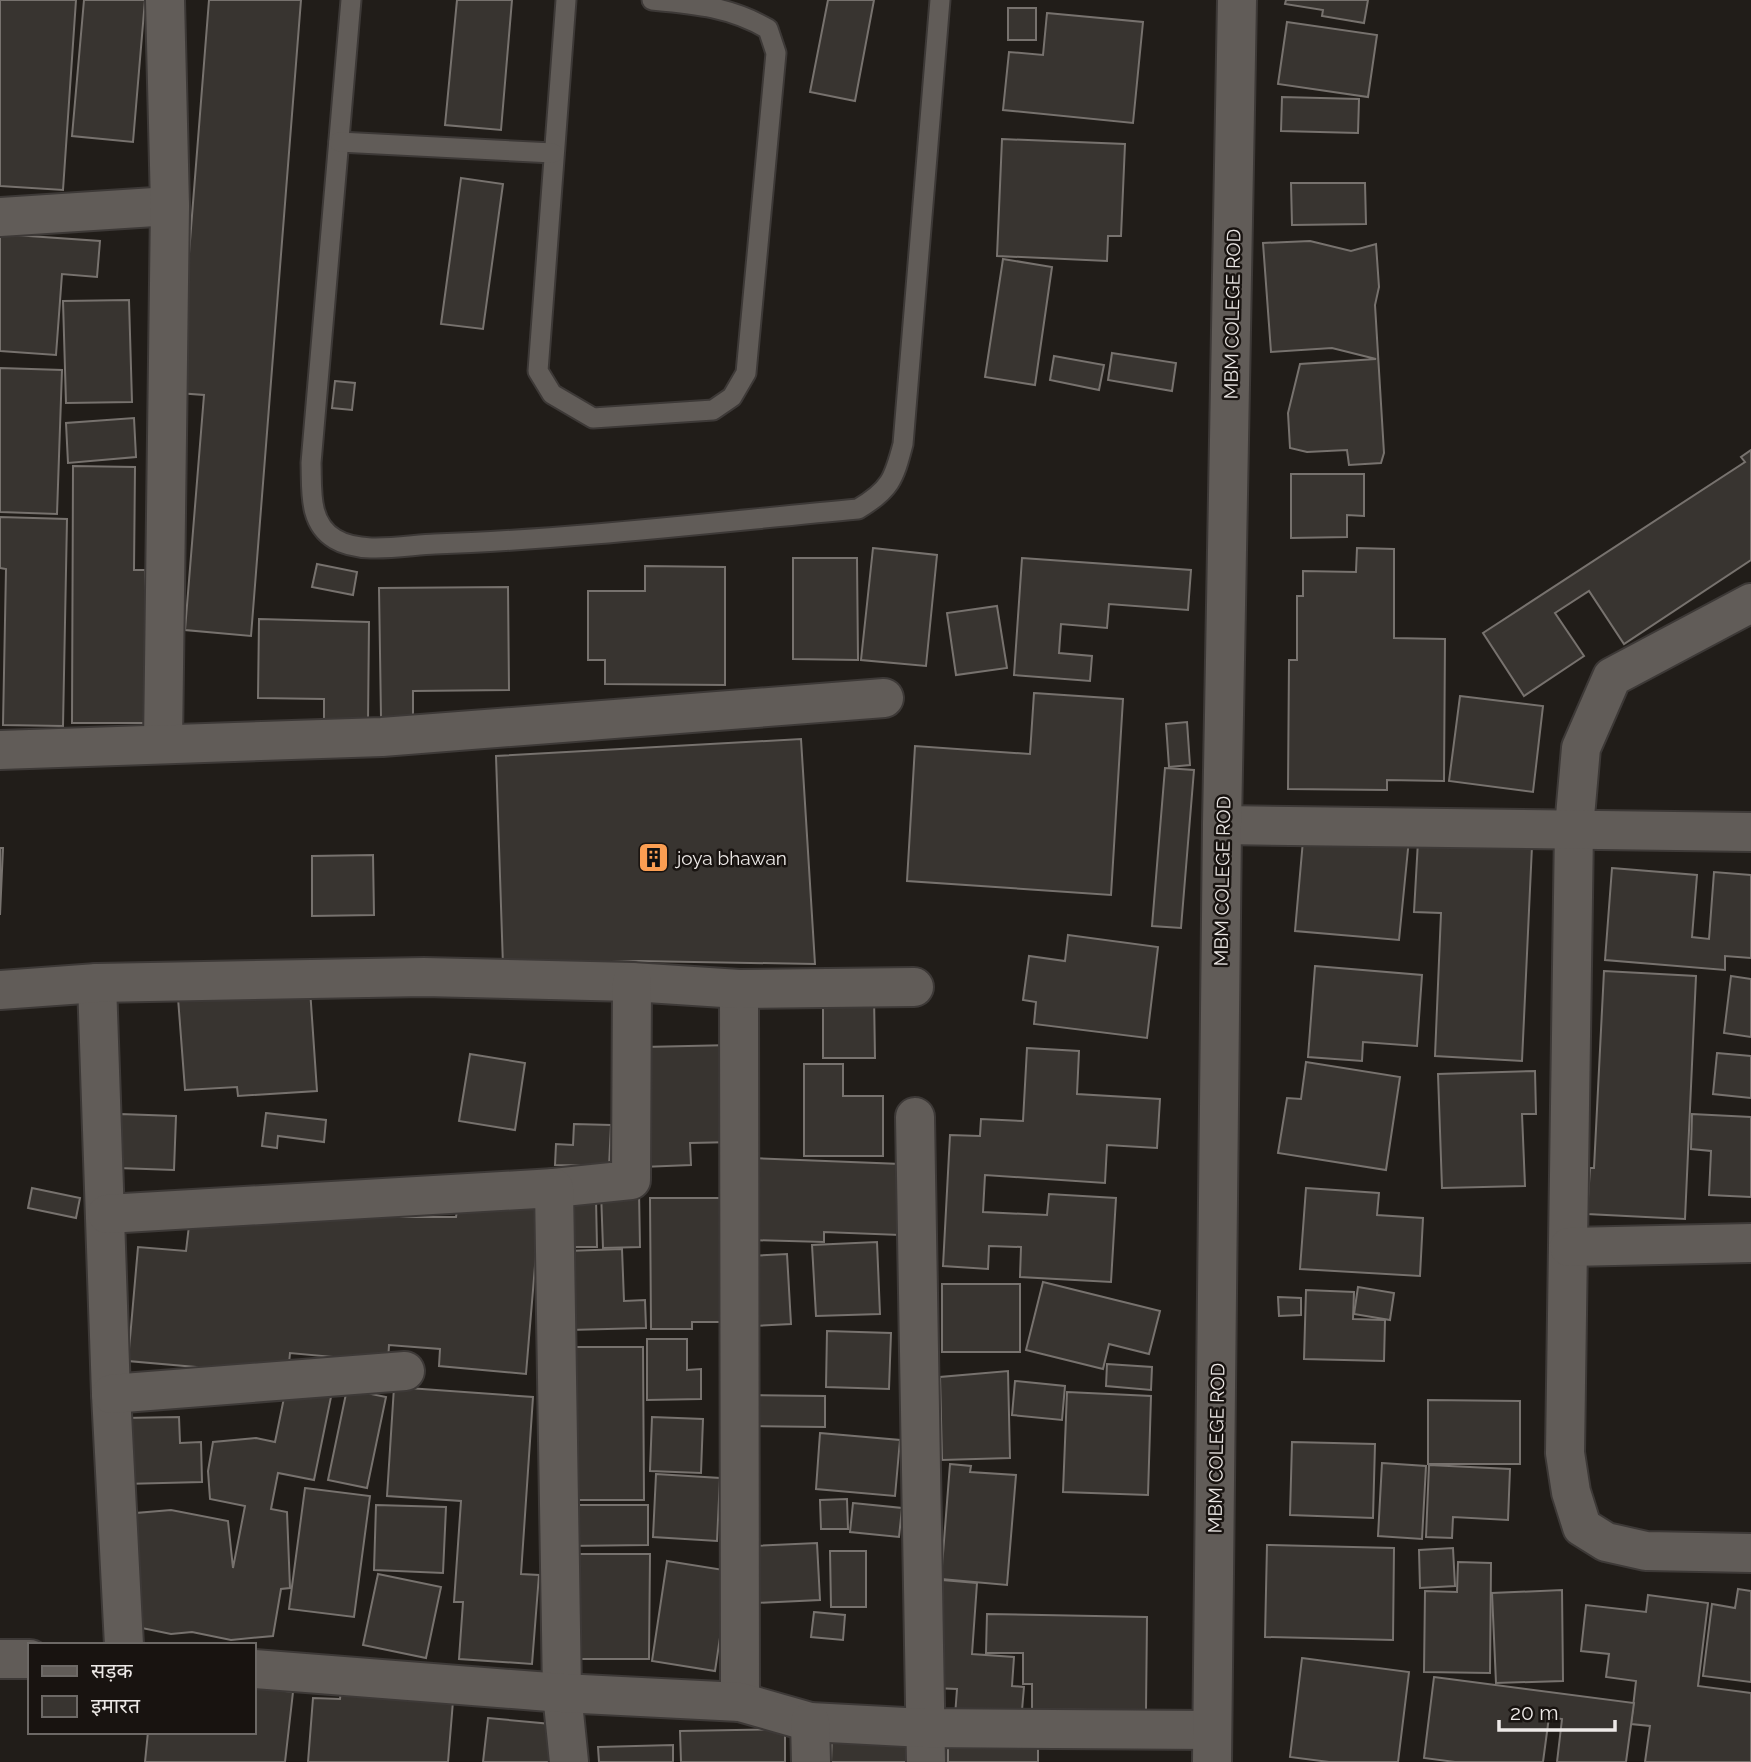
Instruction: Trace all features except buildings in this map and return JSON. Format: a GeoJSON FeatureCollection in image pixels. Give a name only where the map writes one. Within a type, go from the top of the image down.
{"type":"FeatureCollection","features":[{"type":"Feature","properties":{"kind":"street"},"geometry":{"type":"LineString","coordinates":[[163,744],[170,206],[165,0]]}},
{"type":"Feature","properties":{"kind":"street","name":"MBM COLEGE ROD"},"geometry":{"type":"LineString","coordinates":[[1212,1746],[1223,825],[1237,0]]}},
{"type":"Feature","properties":{"kind":"street"},"geometry":{"type":"LineString","coordinates":[[0,217],[170,206]]}},
{"type":"Feature","properties":{"kind":"street"},"geometry":{"type":"LineString","coordinates":[[1751,603],[1612,677],[1581,748],[1574,828],[1565,1453],[1571,1492],[1582,1527],[1606,1542],[1646,1551],[1751,1553]]}},
{"type":"Feature","properties":{"kind":"street"},"geometry":{"type":"LineString","coordinates":[[0,750],[382,737],[884,698]]}},
{"type":"Feature","properties":{"kind":"street"},"geometry":{"type":"LineString","coordinates":[[1223,825],[1751,832]]}},
{"type":"Feature","properties":{"kind":"street"},"geometry":{"type":"LineString","coordinates":[[0,990],[97,984],[424,977],[632,982],[739,989],[914,987]]}},
{"type":"Feature","properties":{"kind":"street"},"geometry":{"type":"LineString","coordinates":[[107,1214],[554,1188],[631,1180],[632,982]]}},
{"type":"Feature","properties":{"kind":"street"},"geometry":{"type":"LineString","coordinates":[[97,984],[107,1214],[111,1394],[124,1643]]}},
{"type":"Feature","properties":{"kind":"street"},"geometry":{"type":"LineString","coordinates":[[739,989],[740,1702]]}},
{"type":"Feature","properties":{"kind":"street"},"geometry":{"type":"LineString","coordinates":[[915,1117],[925,1745]]}},
{"type":"Feature","properties":{"kind":"street"},"geometry":{"type":"LineString","coordinates":[[554,1188],[562,1693],[569,1762]]}},
{"type":"Feature","properties":{"kind":"street"},"geometry":{"type":"LineString","coordinates":[[1569,1247],[1751,1242]]}},
{"type":"Feature","properties":{"kind":"street"},"geometry":{"type":"LineString","coordinates":[[111,1394],[405,1371]]}},
{"type":"Feature","properties":{"kind":"street"},"geometry":{"type":"LineString","coordinates":[[0,1659],[28,1659]]}},
{"type":"Feature","properties":{"kind":"street"},"geometry":{"type":"LineString","coordinates":[[256,1669],[562,1693],[740,1702],[810,1722],[925,1745],[1212,1746]]}},
{"type":"Feature","properties":{"kind":"street"},"geometry":{"type":"LineString","coordinates":[[810,1722],[811,1762]]}},
{"type":"Feature","properties":{"kind":"lane"},"geometry":{"type":"LineString","coordinates":[[351,0],[311,463],[312,508],[323,530],[337,541],[363,547],[501,541],[858,509],[883,494],[896,472],[903,443],[940,0]]}},
{"type":"Feature","properties":{"kind":"lane"},"geometry":{"type":"LineString","coordinates":[[566,0],[538,371],[552,394],[593,418],[713,410],[732,397],[746,373],[776,52],[768,29],[743,14],[706,5],[652,0]]}},
{"type":"Feature","properties":{"kind":"lane"},"geometry":{"type":"LineString","coordinates":[[339,142],[553,153]]}},
{"type":"Feature","properties":{"kind":"place","name":"joya bhawan"},"geometry":{"type":"Point","coordinates":[654,858]}}]}
